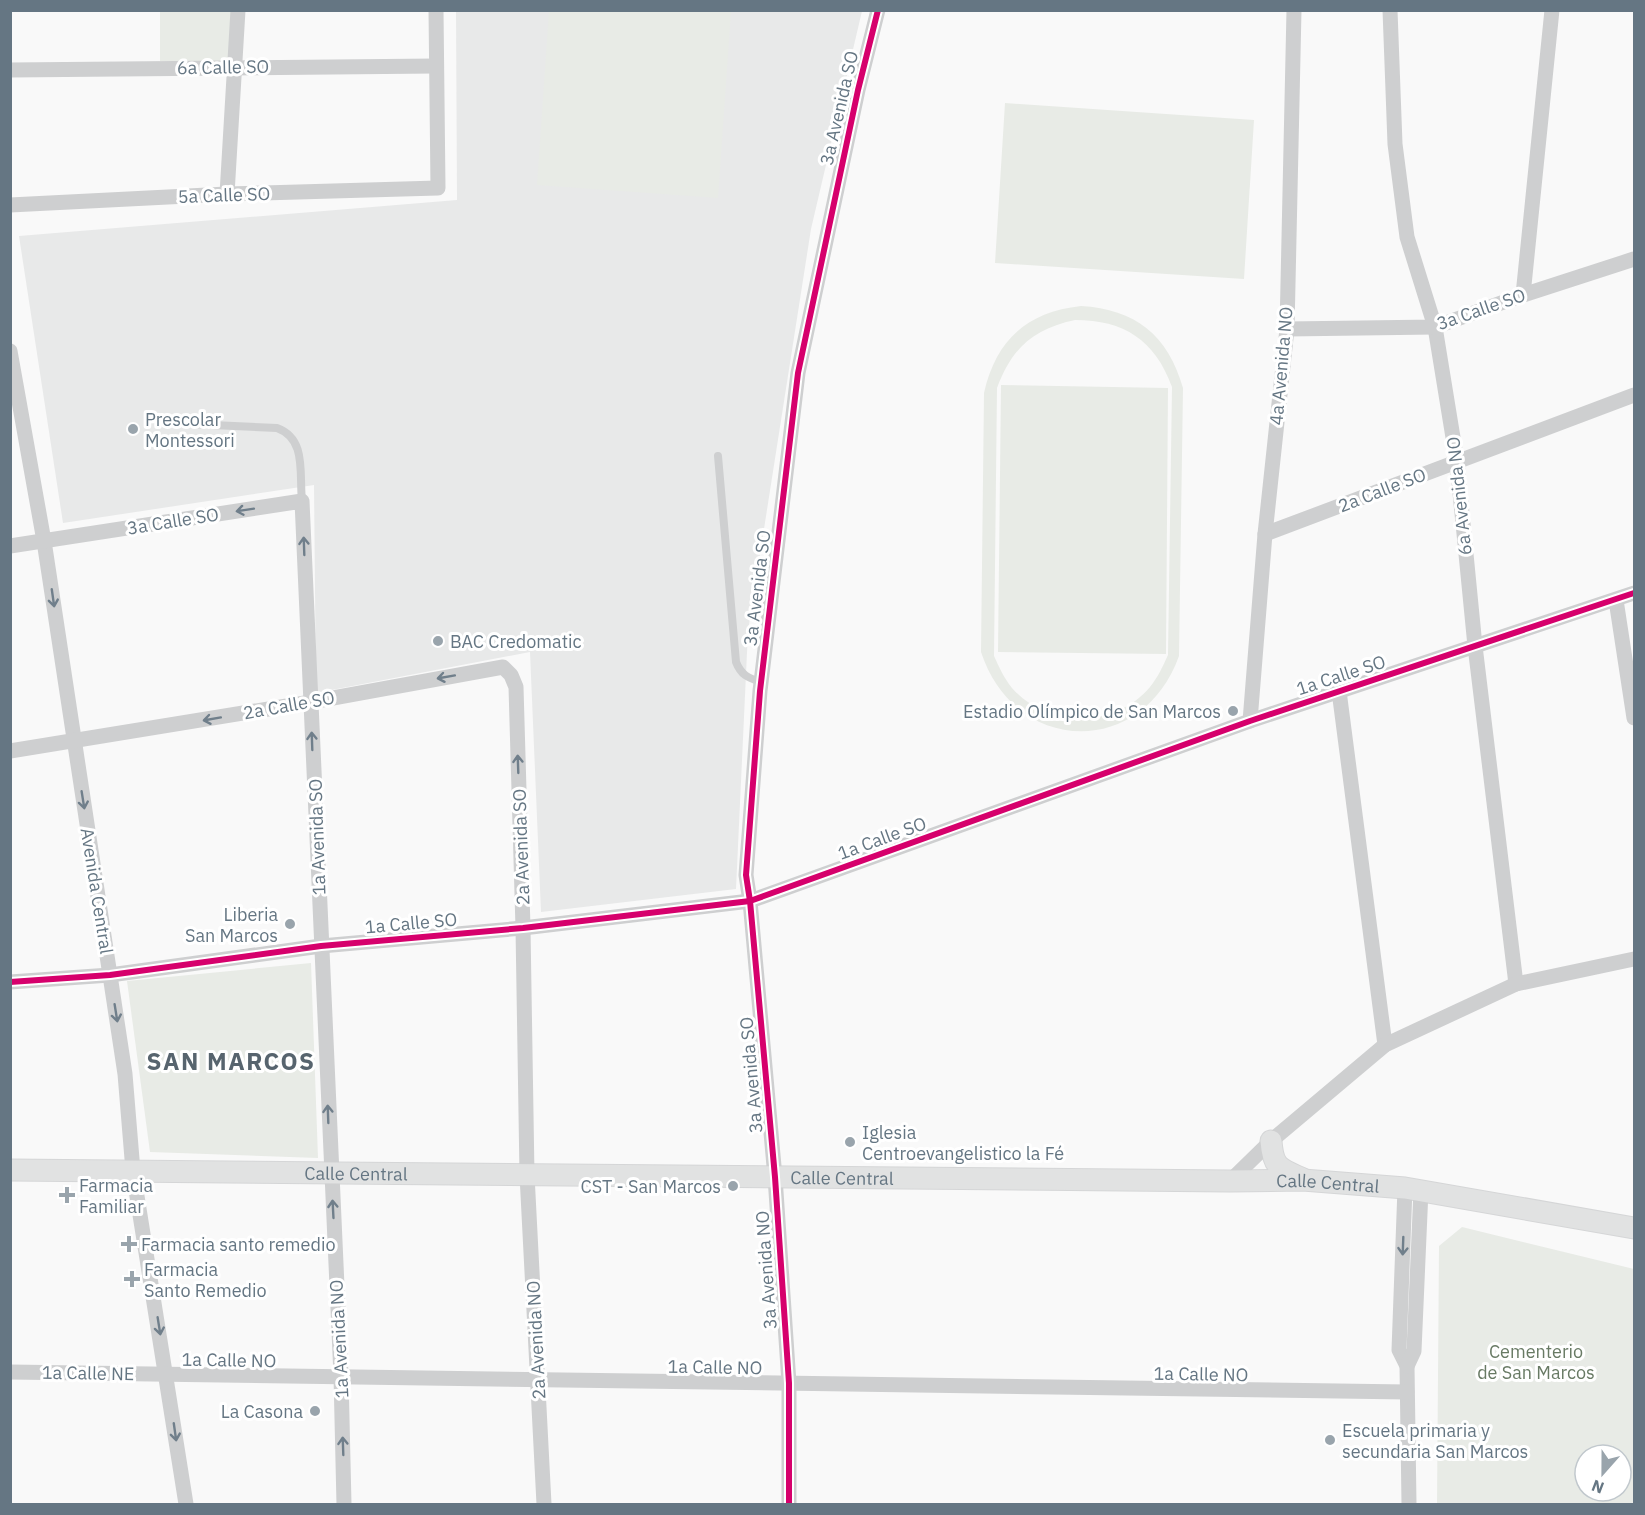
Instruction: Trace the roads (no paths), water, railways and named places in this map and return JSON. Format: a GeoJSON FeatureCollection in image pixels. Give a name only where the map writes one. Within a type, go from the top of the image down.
{"type":"FeatureCollection","features":[{"type":"Feature","properties":{"kind":"main road"},"geometry":{"type":"LineString","coordinates":[[1271,1141],[1272,1159],[1282,1169],[1303,1180]]}},
{"type":"Feature","properties":{"kind":"main road","name":"Calle Central"},"geometry":{"type":"LineString","coordinates":[[10,1170],[775,1178],[1303,1180],[1413,1189],[1635,1228]]}},
{"type":"Feature","properties":{"kind":"street"},"geometry":{"type":"LineString","coordinates":[[227,194],[238,10]]}},
{"type":"Feature","properties":{"kind":"street"},"geometry":{"type":"LineString","coordinates":[[436,10],[436,66]]}},
{"type":"Feature","properties":{"kind":"street","name":"3a Avenida SO"},"geometry":{"type":"LineString","coordinates":[[775,1178],[746,875],[761,682],[798,373],[858,90],[878,10]]}},
{"type":"Feature","properties":{"kind":"street","name":"4a Avenida NO"},"geometry":{"type":"LineString","coordinates":[[1250,721],[1265,534],[1287,329],[1294,10]]}},
{"type":"Feature","properties":{"kind":"street","name":"6a Avenida NO"},"geometry":{"type":"LineString","coordinates":[[1390,10],[1395,144],[1407,237],[1435,327],[1457,462],[1475,646],[1516,984]]}},
{"type":"Feature","properties":{"kind":"street"},"geometry":{"type":"LineString","coordinates":[[1523,295],[1552,10]]}},
{"type":"Feature","properties":{"kind":"street","name":"6a Calle SO"},"geometry":{"type":"LineString","coordinates":[[10,70],[436,66]]}},
{"type":"Feature","properties":{"kind":"street","name":"5a Calle SO"},"geometry":{"type":"LineString","coordinates":[[10,205],[227,194],[438,188],[436,66]]}},
{"type":"Feature","properties":{"kind":"street","name":"3a Calle SO"},"geometry":{"type":"LineString","coordinates":[[1287,329],[1435,327],[1523,295],[1635,259]]}},
{"type":"Feature","properties":{"kind":"street","name":"Avenida Central"},"geometry":{"type":"LineString","coordinates":[[10,351],[44,541],[125,1074],[134,1171],[186,1504]]}},
{"type":"Feature","properties":{"kind":"street","name":"2a Calle SO"},"geometry":{"type":"LineString","coordinates":[[1265,534],[1635,395]]}},
{"type":"Feature","properties":{"kind":"street","name":"3a Calle SO"},"geometry":{"type":"LineString","coordinates":[[10,546],[303,501]]}},
{"type":"Feature","properties":{"kind":"street","name":"1a Avenida SO"},"geometry":{"type":"LineString","coordinates":[[303,501],[331,1173]]}},
{"type":"Feature","properties":{"kind":"street","name":"1a Calle SO"},"geometry":{"type":"LineString","coordinates":[[10,982],[110,975],[321,946],[523,928],[750,901],[1250,721],[1635,593]]}},
{"type":"Feature","properties":{"kind":"street"},"geometry":{"type":"LineString","coordinates":[[1616,600],[1635,718]]}},
{"type":"Feature","properties":{"kind":"street","name":"2a Calle SO"},"geometry":{"type":"LineString","coordinates":[[10,751],[311,702],[503,667]]}},
{"type":"Feature","properties":{"kind":"street","name":"2a Avenida SO"},"geometry":{"type":"LineString","coordinates":[[503,667],[511,675],[516,687],[523,928],[526,1175]]}},
{"type":"Feature","properties":{"kind":"street"},"geometry":{"type":"LineString","coordinates":[[1340,691],[1385,1045]]}},
{"type":"Feature","properties":{"kind":"street"},"geometry":{"type":"LineString","coordinates":[[1230,1181],[1271,1141],[1385,1045],[1516,984],[1635,959]]}},
{"type":"Feature","properties":{"kind":"street","name":"1a Avenida NO"},"geometry":{"type":"LineString","coordinates":[[331,1173],[341,1376],[344,1504]]}},
{"type":"Feature","properties":{"kind":"street","name":"2a Avenida NO"},"geometry":{"type":"LineString","coordinates":[[526,1175],[544,1504]]}},
{"type":"Feature","properties":{"kind":"street","name":"3a Avenida NO"},"geometry":{"type":"LineString","coordinates":[[775,1178],[789,1383],[789,1504]]}},
{"type":"Feature","properties":{"kind":"street"},"geometry":{"type":"LineString","coordinates":[[1409,1504],[1407,1366],[1399,1350],[1413,1189]]}},
{"type":"Feature","properties":{"kind":"street","name":"1a Calle NE"},"geometry":{"type":"LineString","coordinates":[[10,1372],[166,1374]]}},
{"type":"Feature","properties":{"kind":"street","name":"1a Calle NO"},"geometry":{"type":"LineString","coordinates":[[166,1374],[1407,1392]]}},
{"type":"Feature","properties":{"kind":"lane"},"geometry":{"type":"LineString","coordinates":[[190,424],[277,428],[287,432],[298,445],[303,501]]}},
{"type":"Feature","properties":{"kind":"lane"},"geometry":{"type":"LineString","coordinates":[[718,456],[736,662],[741,673],[761,682]]}},
{"type":"Feature","properties":{"kind":"place","name":"Prescolar Montessori"},"geometry":{"type":"Point","coordinates":[133,429]}},
{"type":"Feature","properties":{"kind":"place","name":"BAC Credomatic"},"geometry":{"type":"Point","coordinates":[438,641]}},
{"type":"Feature","properties":{"kind":"place","name":"Estadio Olímpico de San Marcos"},"geometry":{"type":"Point","coordinates":[1233,711]}},
{"type":"Feature","properties":{"kind":"place","name":"Liberia San Marcos"},"geometry":{"type":"Point","coordinates":[290,924]}},
{"type":"Feature","properties":{"kind":"place","name":"Iglesia Centroevangelistico la Fé"},"geometry":{"type":"Point","coordinates":[850,1142]}},
{"type":"Feature","properties":{"kind":"place","name":"CST - San Marcos"},"geometry":{"type":"Point","coordinates":[733,1186]}},
{"type":"Feature","properties":{"kind":"place","name":"Farmacia Familiar"},"geometry":{"type":"Point","coordinates":[67,1195]}},
{"type":"Feature","properties":{"kind":"place","name":"Farmacia santo remedio"},"geometry":{"type":"Point","coordinates":[129,1244]}},
{"type":"Feature","properties":{"kind":"place","name":"Farmacia Santo Remedio"},"geometry":{"type":"Point","coordinates":[132,1279]}},
{"type":"Feature","properties":{"kind":"place","name":"La Casona"},"geometry":{"type":"Point","coordinates":[315,1411]}},
{"type":"Feature","properties":{"kind":"place","name":"Escuela primaria y secundaria San Marcos"},"geometry":{"type":"Point","coordinates":[1330,1440]}},
{"type":"Feature","properties":{"kind":"district","name":"SAN MARCOS"},"geometry":{"type":"Point","coordinates":[231,1061]}},
{"type":"Feature","properties":{"kind":"park label","name":"Cementerio de San Marcos"},"geometry":{"type":"Point","coordinates":[1536,1361]}}]}
